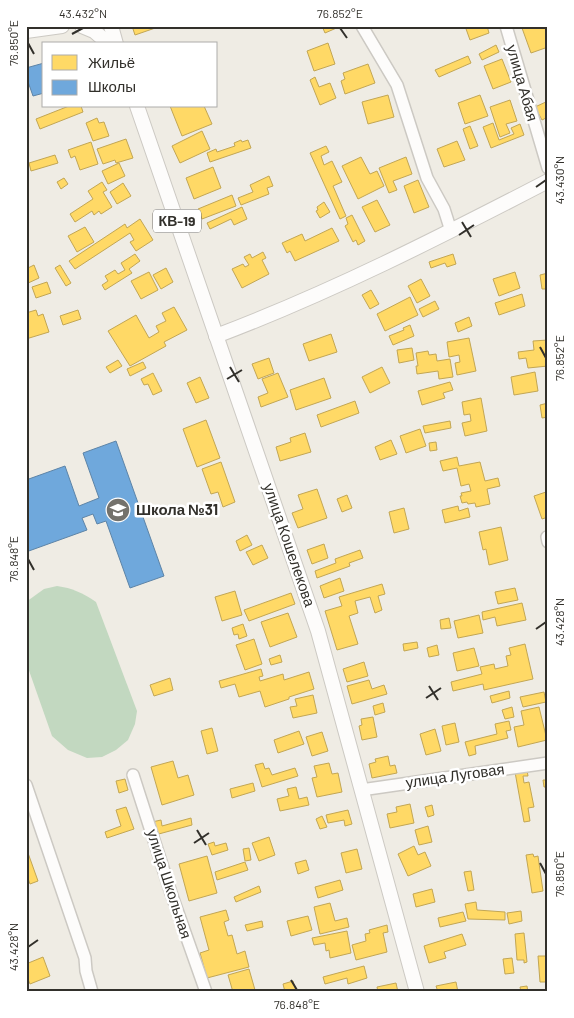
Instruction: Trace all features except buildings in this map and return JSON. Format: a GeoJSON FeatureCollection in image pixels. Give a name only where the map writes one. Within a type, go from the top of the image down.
{"type":"FeatureCollection","features":[{"type":"Feature","properties":{"kind":"main road"},"geometry":{"type":"LineString","coordinates":[[26,31],[62,26]]}},
{"type":"Feature","properties":{"kind":"main road"},"geometry":{"type":"LineString","coordinates":[[82,26],[94,31],[108,42]]}},
{"type":"Feature","properties":{"kind":"main road"},"geometry":{"type":"LineString","coordinates":[[111,26],[115,42]]}},
{"type":"Feature","properties":{"kind":"main road","name":"улица Кошелекова"},"geometry":{"type":"LineString","coordinates":[[138,108],[318,631],[417,992]]}},
{"type":"Feature","properties":{"kind":"main road"},"geometry":{"type":"LineString","coordinates":[[216,336],[266,317],[451,231],[548,181]]}},
{"type":"Feature","properties":{"kind":"street"},"geometry":{"type":"LineString","coordinates":[[362,26],[397,85],[427,178],[444,210],[451,231]]}},
{"type":"Feature","properties":{"kind":"street","name":"улица Абая"},"geometry":{"type":"LineString","coordinates":[[506,26],[548,168]]}},
{"type":"Feature","properties":{"kind":"street","name":"улица Луговая"},"geometry":{"type":"LineString","coordinates":[[361,790],[548,763]]}},
{"type":"Feature","properties":{"kind":"street","name":"улица Школьная"},"geometry":{"type":"LineString","coordinates":[[133,775],[171,893],[206,992]]}},
{"type":"Feature","properties":{"kind":"street"},"geometry":{"type":"LineString","coordinates":[[26,785],[85,958],[86,971],[92,992]]}},
{"type":"Feature","properties":{"kind":"green space"},"geometry":{"type":"Polygon","coordinates":[[[57,586],[77,591],[96,602],[137,711],[135,724],[128,740],[116,750],[102,757],[87,758],[68,750],[52,736],[26,662],[26,602],[44,589],[57,586]]]}},
{"type":"Feature","properties":{"kind":"place","name":"Школа №31"},"geometry":{"type":"Point","coordinates":[118,510]}}]}
